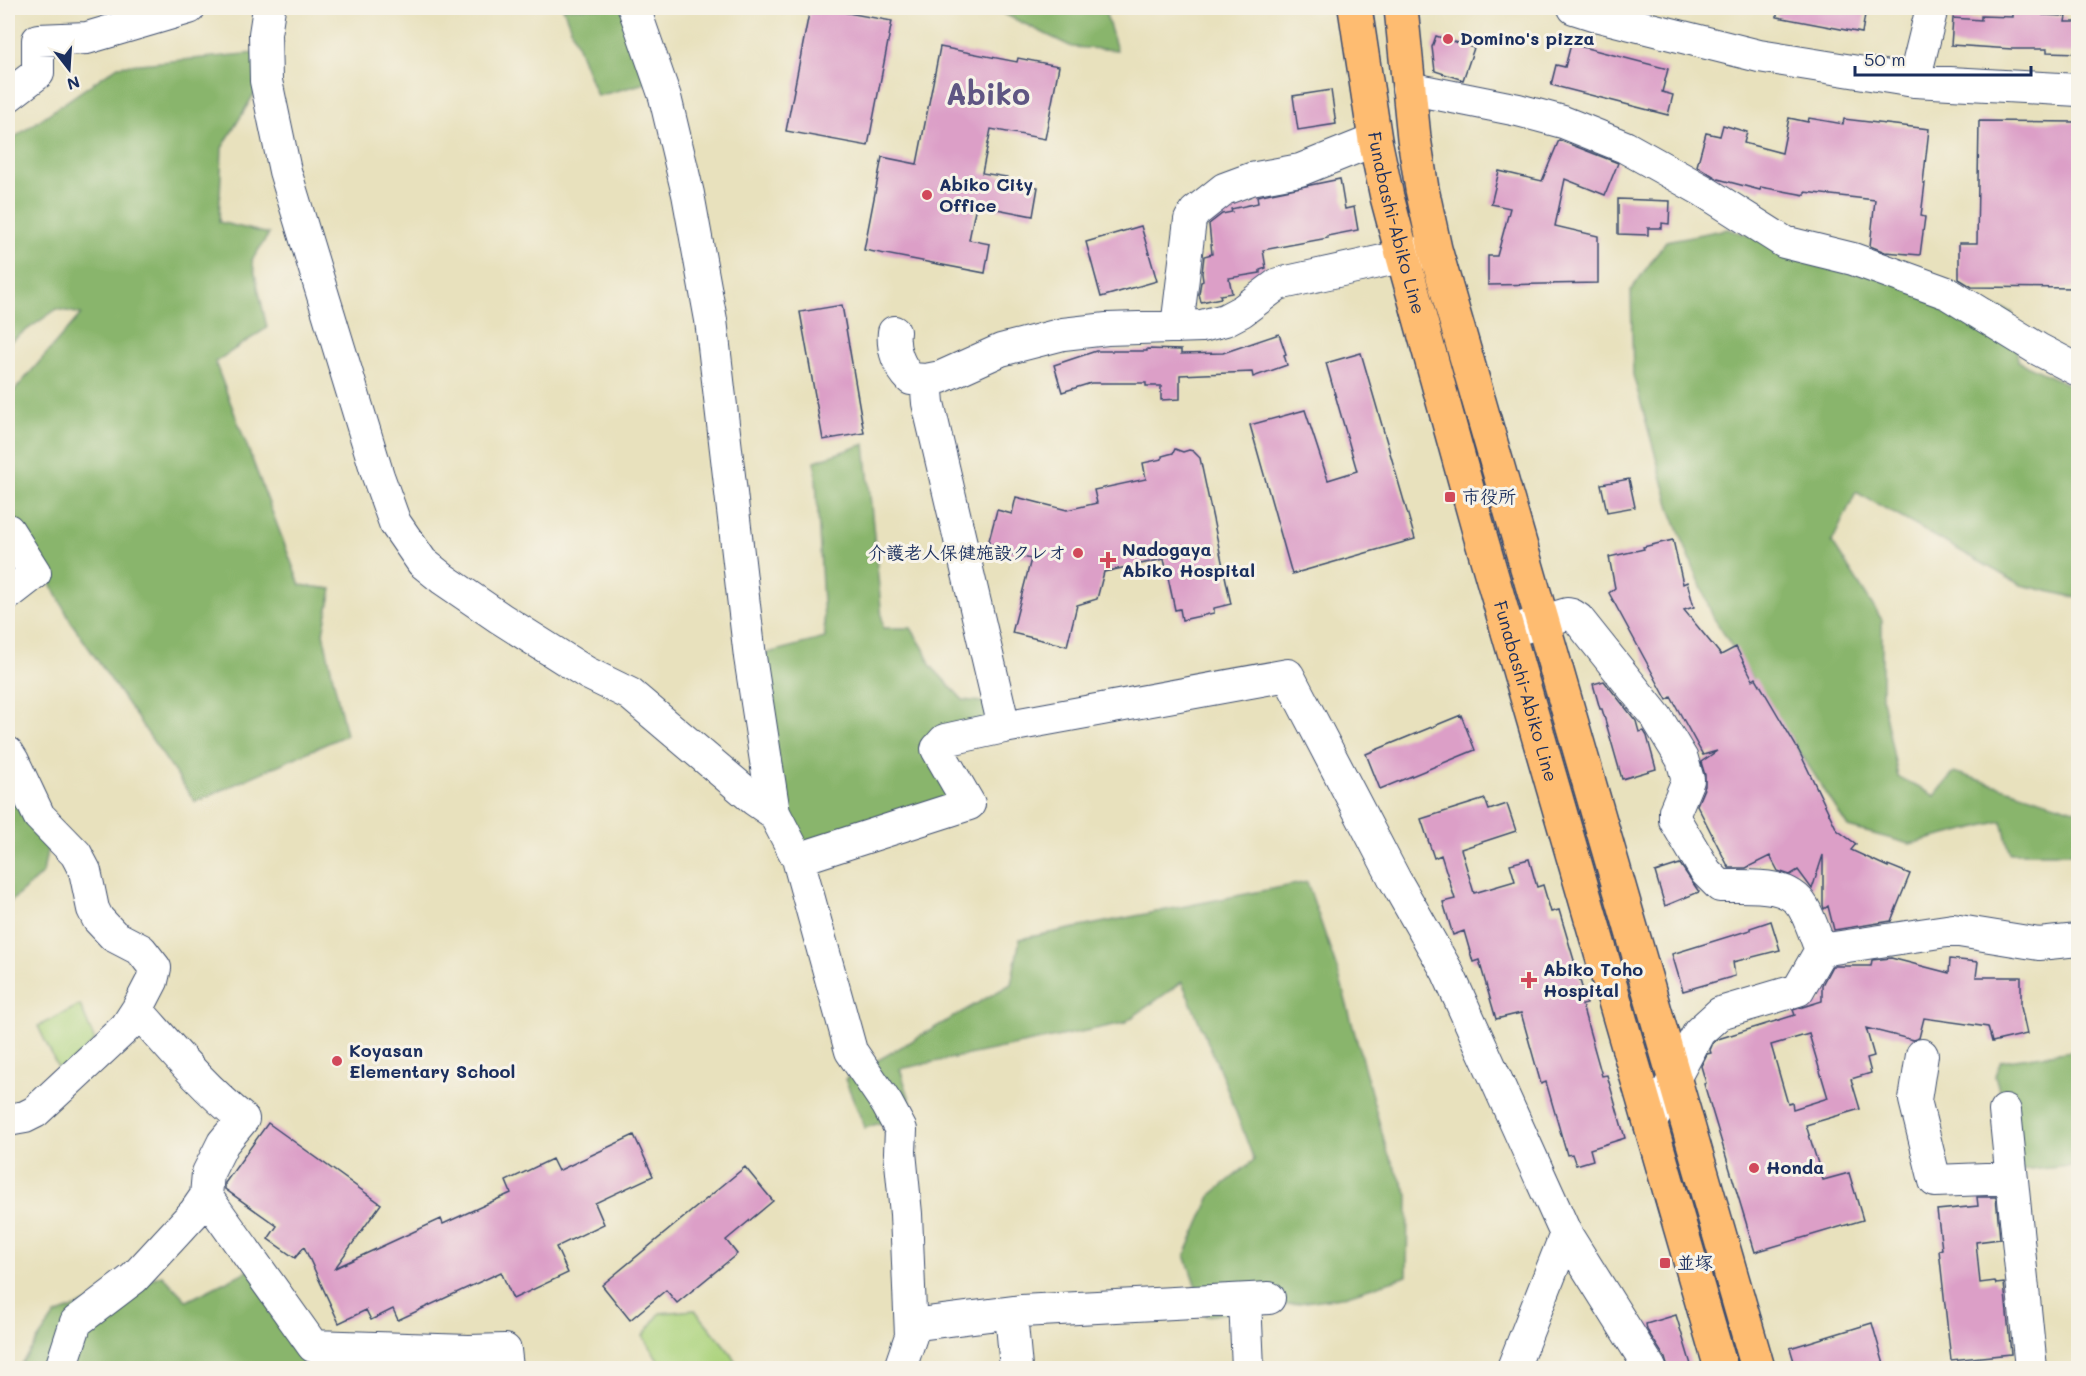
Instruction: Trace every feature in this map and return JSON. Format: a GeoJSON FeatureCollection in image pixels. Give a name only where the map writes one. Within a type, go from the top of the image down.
{"type":"FeatureCollection","features":[{"type":"Feature","properties":{"kind":"main road","name":"Funabashi-Abiko Line"},"geometry":{"type":"LineString","coordinates":[[1355,8],[1375,140],[1403,257],[1721,1368]]}},
{"type":"Feature","properties":{"kind":"main road","name":"Funabashi-Abiko Line"},"geometry":{"type":"LineString","coordinates":[[1401,8],[1408,88],[1422,189],[1435,249],[1540,622],[1758,1368]]}},
{"type":"Feature","properties":{"kind":"street"},"geometry":{"type":"LineString","coordinates":[[8,96],[38,73],[38,39],[87,38],[189,8]]}},
{"type":"Feature","properties":{"kind":"street"},"geometry":{"type":"LineString","coordinates":[[269,8],[266,34],[266,81],[285,171],[378,477],[395,523],[422,562],[443,579],[587,673],[630,694],[755,800],[774,813]]}},
{"type":"Feature","properties":{"kind":"street"},"geometry":{"type":"LineString","coordinates":[[634,8],[667,108],[688,194],[711,320],[750,657],[774,813],[798,859],[851,1051],[887,1104],[900,1130],[911,1325],[911,1336],[900,1368]]}},
{"type":"Feature","properties":{"kind":"street"},"geometry":{"type":"LineString","coordinates":[[1574,8],[1759,56],[1914,81],[2079,90]]}},
{"type":"Feature","properties":{"kind":"street"},"geometry":{"type":"LineString","coordinates":[[1914,81],[1932,8]]}},
{"type":"Feature","properties":{"kind":"street"},"geometry":{"type":"LineString","coordinates":[[1408,88],[1495,105],[1563,122],[1625,147],[1702,190],[1784,242],[1853,260],[1947,293],[2038,349],[2079,370]]}},
{"type":"Feature","properties":{"kind":"street"},"geometry":{"type":"LineString","coordinates":[[1177,327],[1190,220],[1195,212],[1224,189],[1251,179],[1300,170],[1375,140]]}},
{"type":"Feature","properties":{"kind":"street"},"geometry":{"type":"LineString","coordinates":[[894,332],[893,339],[902,370],[911,379],[926,380],[955,372],[1001,350],[1063,334],[1107,329],[1202,326],[1225,320],[1242,312],[1278,284],[1435,249]]}},
{"type":"Feature","properties":{"kind":"street"},"geometry":{"type":"LineString","coordinates":[[926,380],[928,403],[1004,727]]}},
{"type":"Feature","properties":{"kind":"street"},"geometry":{"type":"LineString","coordinates":[[8,530],[35,573],[8,594]]}},
{"type":"Feature","properties":{"kind":"street"},"geometry":{"type":"LineString","coordinates":[[1509,632],[1567,614],[1572,615],[1607,654],[1657,718],[1682,759],[1688,780],[1675,811],[1676,820],[1706,872],[1720,886],[1772,888],[1792,894],[1802,905],[1821,950]]}},
{"type":"Feature","properties":{"kind":"street"},"geometry":{"type":"LineString","coordinates":[[798,859],[969,804],[938,749],[945,740],[1288,675],[1395,880],[1447,971],[1566,1234],[1650,1368]]}},
{"type":"Feature","properties":{"kind":"street"},"geometry":{"type":"LineString","coordinates":[[8,753],[39,816],[76,854],[85,872],[93,909],[98,919],[114,936],[141,950],[155,968],[152,981],[126,1027],[35,1112],[25,1117],[8,1120]]}},
{"type":"Feature","properties":{"kind":"street"},"geometry":{"type":"LineString","coordinates":[[1821,950],[1953,930],[2039,944],[2079,940]]}},
{"type":"Feature","properties":{"kind":"street"},"geometry":{"type":"LineString","coordinates":[[1651,1122],[1699,1032],[1720,1013],[1798,990],[1821,950]]}},
{"type":"Feature","properties":{"kind":"street"},"geometry":{"type":"LineString","coordinates":[[61,1368],[76,1322],[134,1278],[195,1212],[206,1196],[208,1173],[223,1143],[243,1119],[214,1094],[137,1010]]}},
{"type":"Feature","properties":{"kind":"street"},"geometry":{"type":"LineString","coordinates":[[1922,1055],[1915,1100],[1935,1181],[2011,1178]]}},
{"type":"Feature","properties":{"kind":"street"},"geometry":{"type":"LineString","coordinates":[[2005,1111],[2031,1368]]}},
{"type":"Feature","properties":{"kind":"street"},"geometry":{"type":"LineString","coordinates":[[206,1196],[313,1346],[505,1350],[507,1368]]}},
{"type":"Feature","properties":{"kind":"street"},"geometry":{"type":"LineString","coordinates":[[1513,1368],[1566,1234]]}},
{"type":"Feature","properties":{"kind":"street"},"geometry":{"type":"LineString","coordinates":[[911,1325],[1011,1313],[1257,1299],[1248,1368]]}},
{"type":"Feature","properties":{"kind":"street"},"geometry":{"type":"LineString","coordinates":[[1011,1313],[1016,1368]]}},
{"type":"Feature","properties":{"kind":"green space"},"geometry":{"type":"Polygon","coordinates":[[[563,8],[642,8],[672,76],[597,96],[563,8]]]}},
{"type":"Feature","properties":{"kind":"green space"},"geometry":{"type":"Polygon","coordinates":[[[1002,8],[1104,8],[1117,50],[1072,47],[1004,14],[1002,8]]]}},
{"type":"Feature","properties":{"kind":"green space"},"geometry":{"type":"Polygon","coordinates":[[[256,53],[260,84],[222,148],[219,222],[269,234],[252,260],[267,328],[215,362],[300,585],[332,589],[323,633],[346,735],[195,802],[71,622],[22,533],[8,499],[8,398],[81,314],[57,309],[8,343],[8,142],[118,66],[256,53]]]}},
{"type":"Feature","properties":{"kind":"green space"},"geometry":{"type":"Polygon","coordinates":[[[1727,229],[2012,312],[2018,361],[2078,389],[2078,598],[2021,585],[1856,492],[1832,542],[1882,620],[1882,699],[1898,777],[1935,796],[1954,772],[2078,811],[2078,853],[2010,853],[2002,821],[1910,844],[1848,827],[1713,617],[1671,511],[1633,375],[1631,290],[1666,241],[1727,229]]]}},
{"type":"Feature","properties":{"kind":"green space"},"geometry":{"type":"Polygon","coordinates":[[[865,444],[883,628],[911,628],[931,666],[963,700],[982,702],[991,711],[985,720],[936,733],[959,797],[806,849],[782,809],[756,656],[825,638],[815,461],[865,444]]]}},
{"type":"Feature","properties":{"kind":"green space"},"geometry":{"type":"Polygon","coordinates":[[[8,789],[49,840],[43,873],[8,904],[8,789]]]}},
{"type":"Feature","properties":{"kind":"green space"},"geometry":{"type":"Polygon","coordinates":[[[1307,882],[1338,972],[1387,1151],[1408,1195],[1407,1276],[1341,1297],[1206,1316],[1185,1255],[1212,1194],[1254,1160],[1222,1075],[1182,982],[1124,1023],[900,1069],[914,1112],[865,1128],[845,1079],[1011,984],[1020,939],[1307,882]]]}},
{"type":"Feature","properties":{"kind":"green space"},"geometry":{"type":"Polygon","coordinates":[[[80,1005],[95,1041],[60,1072],[38,1026],[80,1005]]]}},
{"type":"Feature","properties":{"kind":"green space"},"geometry":{"type":"Polygon","coordinates":[[[2078,1050],[2078,1165],[2021,1171],[1995,1075],[2001,1061],[2078,1050]]]}},
{"type":"Feature","properties":{"kind":"green space"},"geometry":{"type":"Polygon","coordinates":[[[249,1270],[309,1354],[309,1368],[18,1368],[55,1315],[162,1275],[187,1301],[249,1270]]]}},
{"type":"Feature","properties":{"kind":"green space"},"geometry":{"type":"Polygon","coordinates":[[[695,1310],[728,1350],[739,1368],[663,1368],[643,1336],[660,1313],[695,1310]]]}},
{"type":"Feature","properties":{"kind":"building"},"geometry":{"type":"Polygon","coordinates":[[[810,8],[892,21],[868,146],[786,131],[810,8]]]}},
{"type":"Feature","properties":{"kind":"building"},"geometry":{"type":"Polygon","coordinates":[[[1777,8],[1866,8],[1862,33],[1777,17],[1777,8]]]}},
{"type":"Feature","properties":{"kind":"building"},"geometry":{"type":"Polygon","coordinates":[[[2013,12],[2066,16],[2065,22],[2079,22],[2079,53],[2047,52],[2047,49],[1951,45],[1953,18],[1981,20],[1981,16],[2013,17],[2013,12]]]}},
{"type":"Feature","properties":{"kind":"building"},"geometry":{"type":"Polygon","coordinates":[[[1436,36],[1474,48],[1463,80],[1435,71],[1432,47],[1436,36]]]}},
{"type":"Feature","properties":{"kind":"building"},"geometry":{"type":"Polygon","coordinates":[[[1571,44],[1668,69],[1662,92],[1673,95],[1668,115],[1551,85],[1556,65],[1565,67],[1571,44]]]}},
{"type":"Feature","properties":{"kind":"building"},"geometry":{"type":"Polygon","coordinates":[[[940,47],[1017,62],[1018,58],[1059,66],[1045,139],[991,129],[982,173],[1007,177],[1006,181],[1038,187],[1033,216],[976,205],[969,240],[990,244],[985,273],[864,250],[882,157],[917,164],[940,47]]]}},
{"type":"Feature","properties":{"kind":"building"},"geometry":{"type":"Polygon","coordinates":[[[1331,90],[1336,124],[1298,130],[1293,96],[1331,90]]]}},
{"type":"Feature","properties":{"kind":"building"},"geometry":{"type":"Polygon","coordinates":[[[1789,118],[1808,122],[1809,118],[1843,124],[1844,119],[1929,129],[1921,216],[1925,217],[1920,255],[1885,252],[1870,246],[1875,200],[1805,192],[1805,195],[1761,187],[1760,190],[1718,179],[1697,166],[1706,133],[1720,136],[1723,125],[1747,132],[1744,143],[1782,153],[1789,118]]]}},
{"type":"Feature","properties":{"kind":"building"},"geometry":{"type":"Polygon","coordinates":[[[1979,121],[2079,122],[2079,288],[1972,287],[1959,279],[1959,243],[1977,243],[1979,121]]]}},
{"type":"Feature","properties":{"kind":"building"},"geometry":{"type":"Polygon","coordinates":[[[1559,140],[1618,163],[1605,195],[1565,179],[1555,226],[1598,236],[1598,283],[1488,285],[1488,256],[1497,256],[1510,208],[1491,204],[1499,171],[1542,181],[1559,140]]]}},
{"type":"Feature","properties":{"kind":"building"},"geometry":{"type":"Polygon","coordinates":[[[1340,179],[1345,209],[1354,207],[1358,230],[1263,250],[1266,268],[1260,270],[1260,273],[1229,278],[1232,293],[1201,302],[1199,294],[1203,281],[1204,256],[1212,254],[1209,224],[1222,214],[1232,212],[1231,209],[1258,203],[1257,196],[1340,179]]]}},
{"type":"Feature","properties":{"kind":"building"},"geometry":{"type":"Polygon","coordinates":[[[1618,199],[1670,201],[1669,224],[1662,223],[1662,228],[1648,228],[1648,235],[1618,234],[1618,199]]]}},
{"type":"Feature","properties":{"kind":"building"},"geometry":{"type":"Polygon","coordinates":[[[1141,226],[1157,281],[1101,297],[1086,242],[1141,226]]]}},
{"type":"Feature","properties":{"kind":"building"},"geometry":{"type":"Polygon","coordinates":[[[842,305],[864,433],[823,440],[800,312],[842,305]]]}},
{"type":"Feature","properties":{"kind":"building"},"geometry":{"type":"Polygon","coordinates":[[[1279,334],[1287,365],[1253,377],[1252,372],[1180,375],[1180,399],[1161,400],[1161,386],[1146,386],[1146,383],[1091,383],[1062,392],[1054,365],[1096,351],[1147,351],[1147,349],[1181,350],[1181,354],[1223,353],[1279,334]]]}},
{"type":"Feature","properties":{"kind":"building"},"geometry":{"type":"Polygon","coordinates":[[[1361,353],[1415,539],[1292,574],[1250,425],[1305,410],[1328,480],[1357,471],[1326,363],[1361,353]]]}},
{"type":"Feature","properties":{"kind":"building","name":"介護老人保健施設クレオ"},"geometry":{"type":"Polygon","coordinates":[[[1175,449],[1183,452],[1193,451],[1200,458],[1231,604],[1214,608],[1214,613],[1182,620],[1180,609],[1175,610],[1164,559],[1104,572],[1097,599],[1077,605],[1067,646],[1012,633],[1031,559],[995,550],[996,545],[988,544],[997,510],[1012,514],[1016,497],[1067,510],[1097,503],[1094,490],[1146,479],[1143,463],[1162,459],[1162,456],[1173,453],[1175,449]]]}},
{"type":"Feature","properties":{"kind":"building"},"geometry":{"type":"Polygon","coordinates":[[[1629,479],[1635,507],[1607,512],[1601,484],[1629,479]]]}},
{"type":"Feature","properties":{"kind":"building"},"geometry":{"type":"Polygon","coordinates":[[[1673,540],[1683,584],[1687,582],[1694,607],[1684,610],[1721,655],[1736,647],[1753,680],[1756,678],[1799,751],[1837,830],[1856,844],[1851,850],[1888,867],[1888,865],[1910,874],[1891,921],[1834,930],[1828,906],[1824,909],[1823,905],[1823,855],[1812,889],[1798,870],[1790,875],[1778,871],[1770,856],[1746,868],[1729,868],[1697,805],[1705,786],[1705,775],[1701,762],[1717,751],[1703,755],[1671,697],[1667,700],[1609,593],[1615,588],[1609,557],[1673,540]]]}},
{"type":"Feature","properties":{"kind":"building"},"geometry":{"type":"Polygon","coordinates":[[[1604,681],[1636,721],[1639,732],[1644,731],[1647,736],[1656,769],[1622,779],[1593,684],[1604,681]]]}},
{"type":"Feature","properties":{"kind":"building"},"geometry":{"type":"Polygon","coordinates":[[[1461,715],[1475,750],[1380,789],[1366,754],[1461,715]]]}},
{"type":"Feature","properties":{"kind":"building"},"geometry":{"type":"Polygon","coordinates":[[[1485,799],[1489,810],[1507,804],[1516,831],[1461,849],[1474,893],[1515,881],[1510,864],[1529,859],[1537,887],[1543,885],[1551,912],[1559,910],[1587,1004],[1582,1005],[1602,1076],[1607,1075],[1625,1138],[1590,1149],[1593,1160],[1576,1165],[1572,1154],[1567,1155],[1546,1082],[1541,1084],[1521,1013],[1496,1019],[1479,960],[1473,962],[1464,931],[1453,935],[1443,902],[1455,899],[1441,855],[1434,858],[1421,819],[1485,799]]]}},
{"type":"Feature","properties":{"kind":"building"},"geometry":{"type":"Polygon","coordinates":[[[1680,864],[1699,892],[1665,906],[1655,872],[1680,864]]]}},
{"type":"Feature","properties":{"kind":"building"},"geometry":{"type":"Polygon","coordinates":[[[1771,921],[1780,950],[1733,962],[1735,976],[1683,991],[1672,954],[1750,930],[1750,928],[1771,921]]]}},
{"type":"Feature","properties":{"kind":"building"},"geometry":{"type":"Polygon","coordinates":[[[1891,958],[1949,973],[1950,959],[1978,962],[1976,977],[2021,977],[2021,1007],[2027,1034],[1992,1042],[1988,1027],[1924,1018],[1919,1038],[1913,1040],[1866,1028],[1874,1056],[1867,1058],[1871,1073],[1851,1079],[1860,1109],[1806,1125],[1823,1180],[1849,1173],[1863,1220],[1755,1252],[1704,1084],[1706,1083],[1701,1066],[1707,1054],[1711,1053],[1713,1043],[1718,1039],[1795,1015],[1793,1010],[1822,1001],[1822,985],[1832,966],[1871,966],[1872,960],[1891,958]],[[1809,1034],[1771,1045],[1788,1104],[1792,1103],[1793,1109],[1828,1098],[1809,1034]]]}},
{"type":"Feature","properties":{"kind":"building"},"geometry":{"type":"Polygon","coordinates":[[[268,1123],[381,1204],[335,1268],[441,1219],[443,1224],[511,1193],[506,1181],[552,1159],[558,1171],[634,1135],[653,1176],[595,1203],[604,1224],[556,1247],[568,1273],[513,1299],[501,1272],[398,1320],[393,1309],[371,1320],[366,1310],[339,1323],[304,1247],[295,1258],[268,1239],[277,1226],[225,1189],[225,1183],[268,1123]]]}},
{"type":"Feature","properties":{"kind":"building"},"geometry":{"type":"Polygon","coordinates":[[[745,1167],[773,1201],[726,1240],[737,1254],[677,1303],[666,1290],[630,1320],[602,1285],[745,1167]]]}},
{"type":"Feature","properties":{"kind":"building"},"geometry":{"type":"Polygon","coordinates":[[[1977,1197],[1996,1197],[2000,1239],[1976,1242],[1980,1283],[1995,1281],[1996,1284],[2004,1283],[2011,1354],[1951,1360],[1937,1210],[1978,1206],[1977,1197]]]}},
{"type":"Feature","properties":{"kind":"building"},"geometry":{"type":"Polygon","coordinates":[[[1676,1315],[1692,1368],[1668,1368],[1665,1358],[1647,1330],[1646,1324],[1676,1315]]]}},
{"type":"Feature","properties":{"kind":"building"},"geometry":{"type":"Polygon","coordinates":[[[1872,1323],[1885,1368],[1796,1368],[1790,1348],[1872,1323]]]}},
{"type":"Feature","properties":{"kind":"place","name":"Domino's pizza"},"geometry":{"type":"Point","coordinates":[1448,39]}},
{"type":"Feature","properties":{"kind":"place","name":"Abiko City Office"},"geometry":{"type":"Point","coordinates":[927,195]}},
{"type":"Feature","properties":{"kind":"place","name":"市役所"},"geometry":{"type":"Point","coordinates":[1450,497]}},
{"type":"Feature","properties":{"kind":"place","name":"介護老人保健施設クレオ"},"geometry":{"type":"Point","coordinates":[1078,553]}},
{"type":"Feature","properties":{"kind":"place","name":"Nadogaya Abiko Hospital"},"geometry":{"type":"Point","coordinates":[1108,560]}},
{"type":"Feature","properties":{"kind":"place","name":"Abiko Toho Hospital"},"geometry":{"type":"Point","coordinates":[1529,980]}},
{"type":"Feature","properties":{"kind":"place","name":"Koyasan Elementary School"},"geometry":{"type":"Point","coordinates":[337,1061]}},
{"type":"Feature","properties":{"kind":"place","name":"Honda"},"geometry":{"type":"Point","coordinates":[1754,1168]}},
{"type":"Feature","properties":{"kind":"place","name":"並塚"},"geometry":{"type":"Point","coordinates":[1665,1263]}},
{"type":"Feature","properties":{"kind":"district","name":"Abiko"},"geometry":{"type":"Point","coordinates":[988,95]}}]}
